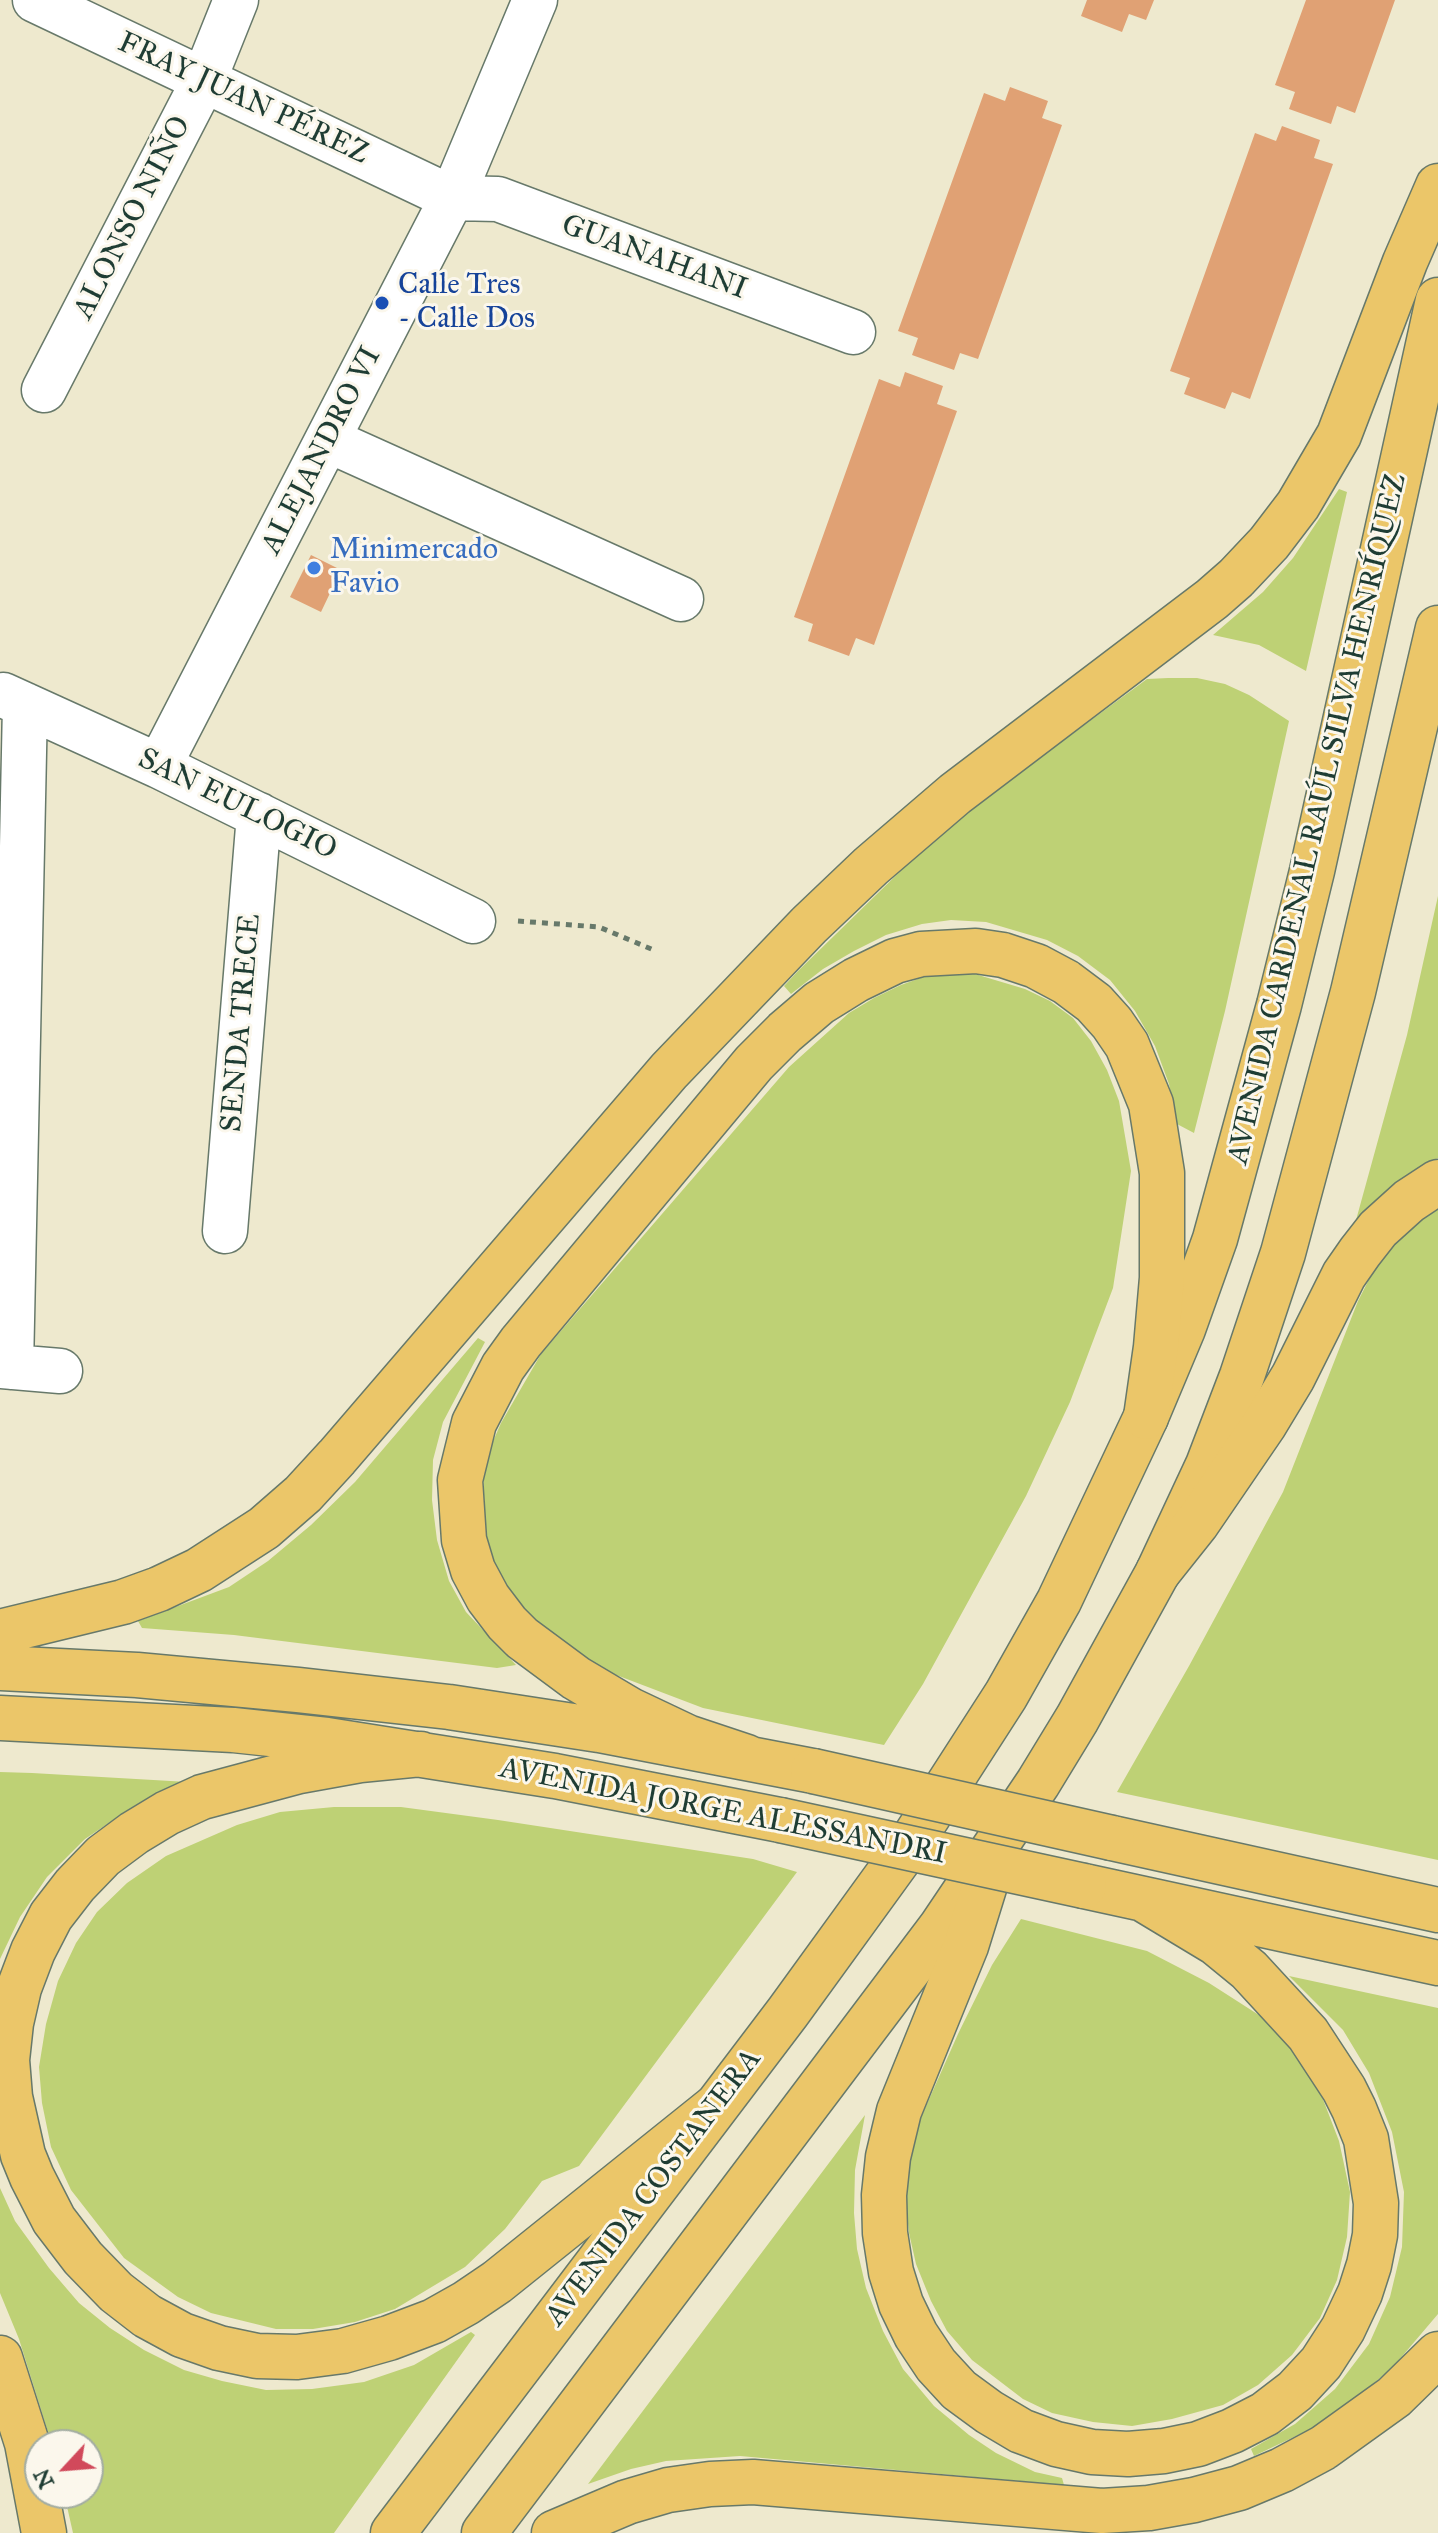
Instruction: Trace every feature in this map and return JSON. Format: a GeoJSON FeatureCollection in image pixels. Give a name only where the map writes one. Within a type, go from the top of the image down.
{"type":"FeatureCollection","features":[{"type":"Feature","properties":{"kind":"main road"},"geometry":{"type":"LineString","coordinates":[[0,1632],[123,1602],[159,1589],[199,1570],[264,1528],[303,1494],[337,1457],[669,1071],[809,925],[871,866],[955,794],[1236,578],[1269,543],[1298,505],[1339,435],[1405,262],[1438,186]]}},
{"type":"Feature","properties":{"kind":"main road","name":"AVENIDA CARDENAL RAÚL SILVA HENRÍQUEZ"},"geometry":{"type":"LineString","coordinates":[[912,1841],[1006,1695],[1059,1601],[1146,1417],[1183,1329],[1215,1239],[1312,871],[1438,300]]}},
{"type":"Feature","properties":{"kind":"main road"},"geometry":{"type":"LineString","coordinates":[[484,2533],[861,2034],[997,1846],[1077,1719],[1158,1572],[1208,1465],[1283,1253],[1353,992],[1438,628]]}},
{"type":"Feature","properties":{"kind":"main road"},"geometry":{"type":"LineString","coordinates":[[747,1757],[687,1737],[630,1710],[576,1678],[522,1638],[488,1598],[473,1570],[464,1540],[460,1480],[474,1423],[503,1367],[554,1300],[754,1063],[819,1003],[875,969],[921,954],[949,951],[989,953],[1036,966],[1066,982],[1094,1003],[1112,1023],[1139,1069],[1158,1138],[1163,1207],[1162,1278],[1146,1417]]}},
{"type":"Feature","properties":{"kind":"main road"},"geometry":{"type":"LineString","coordinates":[[1158,1572],[1197,1523],[1264,1425],[1293,1377],[1344,1275],[1360,1252],[1378,1229],[1409,1201],[1438,1182]]}},
{"type":"Feature","properties":{"kind":"main road","name":"AVENIDA JORGE ALESSANDRI"},"geometry":{"type":"LineString","coordinates":[[0,1668],[137,1675],[298,1690],[449,1707],[599,1730],[813,1771],[1438,1910]]}},
{"type":"Feature","properties":{"kind":"main road","name":"AVENIDA JORGE ALESSANDRI"},"geometry":{"type":"LineString","coordinates":[[0,1718],[233,1730],[421,1754],[555,1776],[780,1820],[1438,1963]]}},
{"type":"Feature","properties":{"kind":"main road"},"geometry":{"type":"LineString","coordinates":[[421,1754],[360,1760],[299,1771],[202,1797],[167,1813],[103,1856],[51,1916],[19,1988],[11,2023],[7,2060],[10,2097],[19,2144],[32,2177],[54,2220],[83,2258],[116,2292],[182,2335],[219,2348],[257,2356],[297,2357],[343,2351],[434,2321],[487,2289],[714,2108]]}},
{"type":"Feature","properties":{"kind":"main road","name":"AVENIDA COSTANERA"},"geometry":{"type":"LineString","coordinates":[[393,2533],[788,2012],[912,1841]]}},
{"type":"Feature","properties":{"kind":"main road"},"geometry":{"type":"LineString","coordinates":[[997,1846],[966,1946],[899,2111],[888,2157],[884,2195],[885,2233],[891,2272],[901,2304],[916,2335],[936,2365],[959,2390],[1021,2431],[1056,2444],[1092,2452],[1128,2454],[1187,2446],[1232,2431],[1265,2414],[1295,2391],[1321,2363],[1343,2329],[1360,2293],[1375,2235],[1376,2203],[1366,2139],[1344,2089],[1308,2034],[1238,1961],[1180,1919],[1143,1899]]}},
{"type":"Feature","properties":{"kind":"main road"},"geometry":{"type":"LineString","coordinates":[[554,2533],[627,2502],[668,2490],[710,2484],[753,2482],[1102,2511],[1149,2508],[1194,2500],[1239,2488],[1323,2448],[1394,2397],[1438,2354]]}},
{"type":"Feature","properties":{"kind":"main road"},"geometry":{"type":"LineString","coordinates":[[0,2358],[27,2443],[44,2533]]}},
{"type":"Feature","properties":{"kind":"street","name":"FRAY JUAN PÉREZ"},"geometry":{"type":"LineString","coordinates":[[35,0],[452,198]]}},
{"type":"Feature","properties":{"kind":"street","name":"ALONSO NIÑO"},"geometry":{"type":"LineString","coordinates":[[44,390],[204,80],[236,0]]}},
{"type":"Feature","properties":{"kind":"street","name":"ALEJANDRO VI"},"geometry":{"type":"LineString","coordinates":[[159,766],[452,198],[535,0]]}},
{"type":"Feature","properties":{"kind":"street","name":"GUANAHANI"},"geometry":{"type":"LineString","coordinates":[[452,198],[498,199],[853,332]]}},
{"type":"Feature","properties":{"kind":"street"},"geometry":{"type":"LineString","coordinates":[[328,440],[681,599]]}},
{"type":"Feature","properties":{"kind":"street"},"geometry":{"type":"LineString","coordinates":[[13,699],[5,1367],[60,1371]]}},
{"type":"Feature","properties":{"kind":"street","name":"SAN EULOGIO"},"geometry":{"type":"LineString","coordinates":[[13,699],[159,766],[473,921]]}},
{"type":"Feature","properties":{"kind":"street","name":"SENDA TRECE"},"geometry":{"type":"LineString","coordinates":[[225,1231],[259,815]]}},
{"type":"Feature","properties":{"kind":"path"},"geometry":{"type":"LineString","coordinates":[[473,921],[599,927],[656,951]]}},
{"type":"Feature","properties":{"kind":"green space"},"geometry":{"type":"Polygon","coordinates":[[[1339,489],[1347,492],[1306,671],[1259,645],[1213,635],[1263,592],[1293,558],[1339,489]]]}},
{"type":"Feature","properties":{"kind":"green space"},"geometry":{"type":"Polygon","coordinates":[[[1197,678],[1225,684],[1249,695],[1289,721],[1225,1011],[1194,1133],[1177,1124],[1169,1084],[1155,1046],[1135,1011],[1110,980],[1078,956],[1047,940],[986,922],[951,920],[922,924],[886,935],[854,951],[823,969],[791,994],[784,986],[915,857],[978,803],[1147,679],[1197,678]]]}},
{"type":"Feature","properties":{"kind":"green space"},"geometry":{"type":"Polygon","coordinates":[[[1438,896],[1438,1158],[1426,1164],[1353,1231],[1407,1035],[1438,896]]]}},
{"type":"Feature","properties":{"kind":"green space"},"geometry":{"type":"Polygon","coordinates":[[[975,974],[1025,989],[1050,1001],[1073,1018],[1091,1041],[1119,1101],[1131,1171],[1113,1288],[1070,1402],[1026,1496],[923,1684],[884,1745],[703,1708],[611,1673],[548,1634],[507,1592],[496,1569],[486,1537],[483,1474],[501,1423],[541,1354],[789,1067],[849,1013],[874,998],[929,975],[975,974]]]}},
{"type":"Feature","properties":{"kind":"green space"},"geometry":{"type":"Polygon","coordinates":[[[1438,1203],[1438,1860],[1117,1792],[1283,1492],[1358,1301],[1382,1254],[1438,1203]]]}},
{"type":"Feature","properties":{"kind":"green space"},"geometry":{"type":"Polygon","coordinates":[[[478,1338],[485,1342],[443,1422],[433,1460],[432,1500],[437,1540],[449,1581],[466,1612],[516,1665],[497,1668],[234,1635],[142,1628],[138,1621],[229,1587],[268,1561],[311,1525],[355,1482],[478,1338]]]}},
{"type":"Feature","properties":{"kind":"green space"},"geometry":{"type":"Polygon","coordinates":[[[0,1772],[188,1782],[131,1808],[85,1839],[47,1877],[20,1917],[0,1959],[0,1772]]]}},
{"type":"Feature","properties":{"kind":"green space"},"geometry":{"type":"Polygon","coordinates":[[[334,1807],[401,1807],[498,1820],[753,1859],[797,1872],[579,2166],[542,2181],[505,2229],[465,2267],[395,2309],[355,2322],[313,2329],[276,2329],[211,2313],[178,2297],[124,2258],[71,2190],[51,2147],[39,2067],[46,2024],[58,1981],[76,1943],[97,1912],[127,1883],[166,1856],[237,1825],[280,1812],[334,1807]]]}},
{"type":"Feature","properties":{"kind":"green space"},"geometry":{"type":"Polygon","coordinates":[[[1021,1919],[1147,1951],[1209,1983],[1262,2017],[1297,2053],[1319,2089],[1339,2141],[1350,2192],[1347,2237],[1337,2280],[1320,2318],[1292,2355],[1258,2385],[1223,2405],[1132,2426],[1052,2413],[1023,2399],[972,2360],[947,2331],[931,2301],[916,2264],[909,2233],[906,2204],[908,2167],[919,2122],[958,2034],[992,1965],[1021,1919]]]}},
{"type":"Feature","properties":{"kind":"green space"},"geometry":{"type":"Polygon","coordinates":[[[1289,1976],[1438,2008],[1438,2314],[1393,2367],[1354,2400],[1315,2427],[1254,2456],[1251,2449],[1295,2424],[1335,2389],[1369,2344],[1390,2297],[1402,2247],[1404,2192],[1392,2132],[1369,2073],[1343,2030],[1289,1976]]]}},
{"type":"Feature","properties":{"kind":"green space"},"geometry":{"type":"Polygon","coordinates":[[[865,2115],[855,2170],[857,2249],[866,2288],[883,2331],[903,2369],[934,2406],[969,2435],[996,2453],[1035,2472],[1062,2478],[1064,2485],[740,2456],[666,2461],[588,2484],[865,2115]]]}},
{"type":"Feature","properties":{"kind":"green space"},"geometry":{"type":"Polygon","coordinates":[[[0,2188],[15,2221],[79,2303],[144,2350],[184,2370],[266,2390],[312,2389],[364,2382],[414,2365],[471,2332],[475,2335],[334,2533],[73,2533],[68,2509],[104,2509],[104,2429],[47,2429],[19,2339],[0,2293],[0,2188]]]}},
{"type":"Feature","properties":{"kind":"building"},"geometry":{"type":"Polygon","coordinates":[[[1087,0],[1154,0],[1146,20],[1129,14],[1122,32],[1081,16],[1087,0]]]}},
{"type":"Feature","properties":{"kind":"building"},"geometry":{"type":"Polygon","coordinates":[[[1306,0],[1395,0],[1355,113],[1337,106],[1331,124],[1289,109],[1295,92],[1275,85],[1306,0]]]}},
{"type":"Feature","properties":{"kind":"building"},"geometry":{"type":"Polygon","coordinates":[[[1010,87],[1048,101],[1042,118],[1062,125],[978,359],[960,353],[954,370],[912,355],[918,338],[898,331],[984,93],[1005,101],[1010,87]]]}},
{"type":"Feature","properties":{"kind":"building"},"geometry":{"type":"Polygon","coordinates":[[[1282,126],[1320,140],[1314,158],[1333,164],[1250,399],[1232,392],[1225,409],[1184,394],[1190,378],[1170,371],[1255,133],[1276,141],[1282,126]]]}},
{"type":"Feature","properties":{"kind":"building"},"geometry":{"type":"Polygon","coordinates":[[[905,372],[943,386],[937,404],[957,411],[874,645],[856,638],[849,656],[808,641],[813,624],[794,617],[879,379],[900,387],[905,372]]]}},
{"type":"Feature","properties":{"kind":"building"},"geometry":{"type":"Polygon","coordinates":[[[311,555],[341,570],[321,612],[290,597],[311,555]]]}},
{"type":"Feature","properties":{"kind":"place","name":"Calle Tres - Calle Dos"},"geometry":{"type":"Point","coordinates":[382,303]}},
{"type":"Feature","properties":{"kind":"place","name":"Minimercado Favio"},"geometry":{"type":"Point","coordinates":[314,568]}}]}
